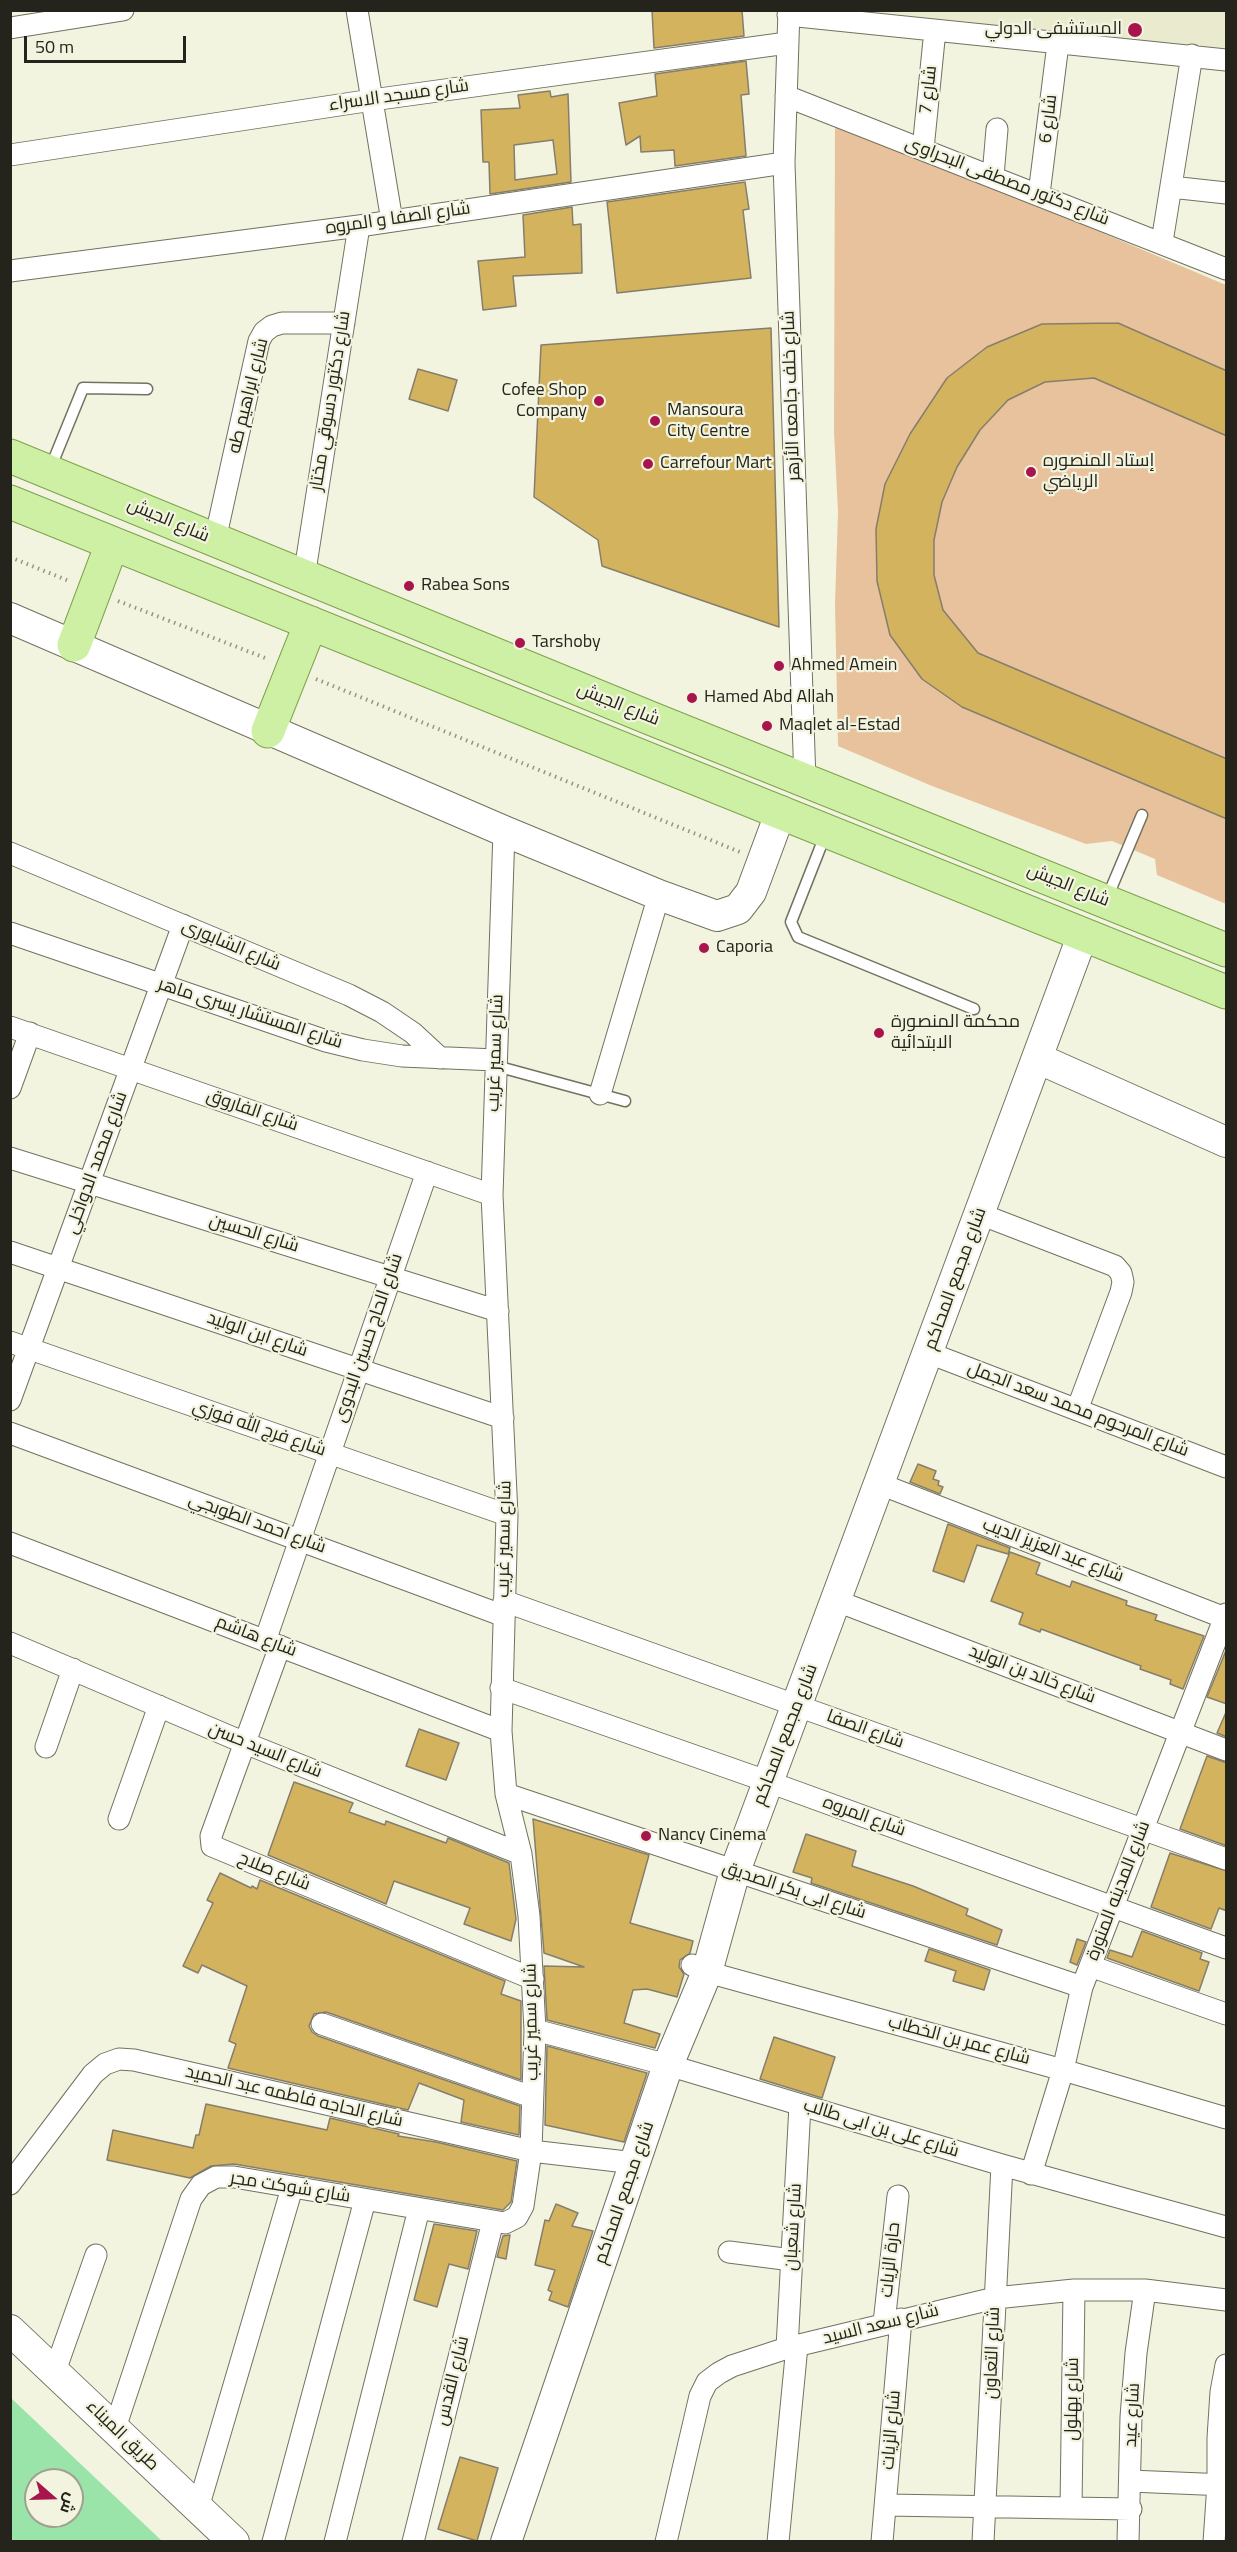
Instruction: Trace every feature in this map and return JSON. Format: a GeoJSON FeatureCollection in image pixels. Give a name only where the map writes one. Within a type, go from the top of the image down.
{"type":"FeatureCollection","features":[{"type":"Feature","properties":{"kind":"main road","name":"شارع الجيش"},"geometry":{"type":"LineString","coordinates":[[29,463],[805,781],[1227,950]]}},
{"type":"Feature","properties":{"kind":"main road"},"geometry":{"type":"LineString","coordinates":[[11,503],[22,496],[28,486],[29,463]]}},
{"type":"Feature","properties":{"kind":"main road"},"geometry":{"type":"LineString","coordinates":[[75,528],[72,517],[75,505],[92,489]]}},
{"type":"Feature","properties":{"kind":"main road"},"geometry":{"type":"LineString","coordinates":[[11,503],[1227,992]]}},
{"type":"Feature","properties":{"kind":"main road"},"geometry":{"type":"LineString","coordinates":[[74,645],[112,544]]}},
{"type":"Feature","properties":{"kind":"main road"},"geometry":{"type":"LineString","coordinates":[[268,731],[311,623]]}},
{"type":"Feature","properties":{"kind":"street"},"geometry":{"type":"LineString","coordinates":[[10,28],[123,10]]}},
{"type":"Feature","properties":{"kind":"street"},"geometry":{"type":"LineString","coordinates":[[357,10],[393,221]]}},
{"type":"Feature","properties":{"kind":"street"},"geometry":{"type":"LineString","coordinates":[[788,13],[1058,44],[1227,60]]}},
{"type":"Feature","properties":{"kind":"street","name":"شارع خلف جامعه الأزهر"},"geometry":{"type":"LineString","coordinates":[[788,13],[784,163],[805,781]]}},
{"type":"Feature","properties":{"kind":"street","name":"شارع 7"},"geometry":{"type":"LineString","coordinates":[[923,149],[935,30]]}},
{"type":"Feature","properties":{"kind":"street","name":"شارع مسجد الاسراء"},"geometry":{"type":"LineString","coordinates":[[10,155],[372,100],[788,43]]}},
{"type":"Feature","properties":{"kind":"street","name":"شارع 6"},"geometry":{"type":"LineString","coordinates":[[1039,194],[1058,44]]}},
{"type":"Feature","properties":{"kind":"street"},"geometry":{"type":"LineString","coordinates":[[1162,242],[1192,55]]}},
{"type":"Feature","properties":{"kind":"street","name":"شارع دكتور مصطفى البحراوى"},"geometry":{"type":"LineString","coordinates":[[786,96],[1227,269]]}},
{"type":"Feature","properties":{"kind":"street"},"geometry":{"type":"LineString","coordinates":[[993,176],[997,129]]}},
{"type":"Feature","properties":{"kind":"street","name":"شارع الصفا و المروه"},"geometry":{"type":"LineString","coordinates":[[10,271],[359,226],[784,163]]}},
{"type":"Feature","properties":{"kind":"street"},"geometry":{"type":"LineString","coordinates":[[1171,187],[1227,193]]}},
{"type":"Feature","properties":{"kind":"street","name":"شارع دكتور دسوقي مختار"},"geometry":{"type":"LineString","coordinates":[[304,577],[359,226]]}},
{"type":"Feature","properties":{"kind":"street","name":"شارع ابراهيم طه"},"geometry":{"type":"LineString","coordinates":[[215,540],[259,341],[264,332],[272,326],[282,324],[344,323]]}},
{"type":"Feature","properties":{"kind":"street"},"geometry":{"type":"LineString","coordinates":[[10,618],[504,831],[658,895],[717,916],[738,909],[751,892],[781,811]]}},
{"type":"Feature","properties":{"kind":"street","name":"شارع سمير غريب"},"geometry":{"type":"LineString","coordinates":[[493,2221],[505,2223],[517,2217],[523,2206],[531,2151],[535,2030],[529,1916],[521,1854],[506,1794],[501,1731],[507,1515],[492,1195],[504,831]]}},
{"type":"Feature","properties":{"kind":"street","name":"شارع الشابورى"},"geometry":{"type":"LineString","coordinates":[[10,852],[349,995],[382,1012],[413,1033],[440,1058]]}},
{"type":"Feature","properties":{"kind":"street"},"geometry":{"type":"LineString","coordinates":[[600,1094],[658,895]]}},
{"type":"Feature","properties":{"kind":"street","name":"شارع محمد الدواخلي"},"geometry":{"type":"LineString","coordinates":[[10,1400],[20,1346],[58,1269],[183,925]]}},
{"type":"Feature","properties":{"kind":"street","name":"شارع المستشار يسرى ماهر"},"geometry":{"type":"LineString","coordinates":[[10,933],[326,1041],[392,1055],[496,1063]]}},
{"type":"Feature","properties":{"kind":"street","name":"شارع مجمع المحاكم"},"geometry":{"type":"LineString","coordinates":[[506,2541],[699,1968],[1083,934]]}},
{"type":"Feature","properties":{"kind":"street"},"geometry":{"type":"LineString","coordinates":[[10,1088],[20,1030]]}},
{"type":"Feature","properties":{"kind":"street","name":"شارع الفاروق"},"geometry":{"type":"LineString","coordinates":[[20,1030],[492,1195]]}},
{"type":"Feature","properties":{"kind":"street"},"geometry":{"type":"LineString","coordinates":[[1037,1059],[1227,1142]]}},
{"type":"Feature","properties":{"kind":"street","name":"شارع الحسين"},"geometry":{"type":"LineString","coordinates":[[10,1158],[498,1311]]}},
{"type":"Feature","properties":{"kind":"street","name":"شارع الحاج حسين البدوى"},"geometry":{"type":"LineString","coordinates":[[272,1643],[299,1540],[427,1172]]}},
{"type":"Feature","properties":{"kind":"street"},"geometry":{"type":"LineString","coordinates":[[980,1214],[1115,1266],[1121,1273],[1124,1282],[1121,1292],[1077,1410]]}},
{"type":"Feature","properties":{"kind":"street","name":"شارع ابن الوليد"},"geometry":{"type":"LineString","coordinates":[[10,1252],[503,1418]]}},
{"type":"Feature","properties":{"kind":"street","name":"شارع فرج الله فوزي"},"geometry":{"type":"LineString","coordinates":[[20,1346],[507,1515]]}},
{"type":"Feature","properties":{"kind":"street","name":"شارع المرحوم محمد سعد الجمل"},"geometry":{"type":"LineString","coordinates":[[928,1353],[1227,1467]]}},
{"type":"Feature","properties":{"kind":"street","name":"شارع احمد الطوبجي"},"geometry":{"type":"LineString","coordinates":[[10,1433],[299,1540],[504,1609]]}},
{"type":"Feature","properties":{"kind":"street","name":"شارع عبد العزيز الديب"},"geometry":{"type":"LineString","coordinates":[[880,1484],[1226,1616]]}},
{"type":"Feature","properties":{"kind":"street","name":"شارع هاشم"},"geometry":{"type":"LineString","coordinates":[[10,1543],[501,1731]]}},
{"type":"Feature","properties":{"kind":"street","name":"شارع خالد بن الوليد"},"geometry":{"type":"LineString","coordinates":[[837,1601],[1227,1750]]}},
{"type":"Feature","properties":{"kind":"street","name":"شارع الصفا"},"geometry":{"type":"LineString","coordinates":[[504,1609],[797,1706],[1227,1859]]}},
{"type":"Feature","properties":{"kind":"street","name":"شارع المدينه المنورة"},"geometry":{"type":"LineString","coordinates":[[1031,2174],[1063,2070],[1082,1987],[1226,1616]]}},
{"type":"Feature","properties":{"kind":"street","name":"شارع السيد حسن"},"geometry":{"type":"LineString","coordinates":[[10,1643],[244,1743],[521,1854]]}},
{"type":"Feature","properties":{"kind":"street","name":"شارع صلاح"},"geometry":{"type":"LineString","coordinates":[[272,1643],[244,1743],[211,1836],[212,1846],[533,1979]]}},
{"type":"Feature","properties":{"kind":"street"},"geometry":{"type":"LineString","coordinates":[[46,1747],[73,1670]]}},
{"type":"Feature","properties":{"kind":"street","name":"شارع المروه"},"geometry":{"type":"LineString","coordinates":[[501,1688],[769,1782],[1227,1948]]}},
{"type":"Feature","properties":{"kind":"street"},"geometry":{"type":"LineString","coordinates":[[119,1819],[159,1706]]}},
{"type":"Feature","properties":{"kind":"street","name":"شارع ابى بكر الصديق"},"geometry":{"type":"LineString","coordinates":[[506,1794],[1082,1987]]}},
{"type":"Feature","properties":{"kind":"street"},"geometry":{"type":"LineString","coordinates":[[1090,1966],[1227,2014]]}},
{"type":"Feature","properties":{"kind":"street","name":"شارع عمر بن الخطاب"},"geometry":{"type":"LineString","coordinates":[[699,1968],[1227,2118]]}},
{"type":"Feature","properties":{"kind":"street"},"geometry":{"type":"LineString","coordinates":[[322,2024],[532,2097]]}},
{"type":"Feature","properties":{"kind":"street","name":"شارع على بن ابى طالب"},"geometry":{"type":"LineString","coordinates":[[535,2030],[668,2065],[1031,2174],[1227,2227]]}},
{"type":"Feature","properties":{"kind":"street","name":"شارع الحاجه فاطمه عبد الحميد"},"geometry":{"type":"LineString","coordinates":[[10,2184],[93,2074],[105,2064],[119,2059],[134,2060],[531,2151],[635,2163]]}},
{"type":"Feature","properties":{"kind":"street","name":"شارع شعبان"},"geometry":{"type":"LineString","coordinates":[[778,2541],[792,2347],[792,2260],[800,2105]]}},
{"type":"Feature","properties":{"kind":"street","name":"شارع التعاون"},"geometry":{"type":"LineString","coordinates":[[983,2541],[1002,2165]]}},
{"type":"Feature","properties":{"kind":"street","name":"شارع شوكت مجر"},"geometry":{"type":"LineString","coordinates":[[115,2428],[191,2199],[201,2185],[216,2177],[234,2177],[493,2221]]}},
{"type":"Feature","properties":{"kind":"street"},"geometry":{"type":"LineString","coordinates":[[198,2508],[292,2188]]}},
{"type":"Feature","properties":{"kind":"street","name":"حارة الزيات"},"geometry":{"type":"LineString","coordinates":[[893,2321],[898,2196]]}},
{"type":"Feature","properties":{"kind":"street"},"geometry":{"type":"LineString","coordinates":[[273,2541],[365,2200]]}},
{"type":"Feature","properties":{"kind":"street"},"geometry":{"type":"LineString","coordinates":[[334,2541],[419,2209]]}},
{"type":"Feature","properties":{"kind":"street","name":"شارع القدس"},"geometry":{"type":"LineString","coordinates":[[413,2541],[493,2221]]}},
{"type":"Feature","properties":{"kind":"street"},"geometry":{"type":"LineString","coordinates":[[729,2252],[792,2260]]}},
{"type":"Feature","properties":{"kind":"street"},"geometry":{"type":"LineString","coordinates":[[55,2372],[96,2254]]}},
{"type":"Feature","properties":{"kind":"street","name":"شارع سعد السيد"},"geometry":{"type":"LineString","coordinates":[[666,2541],[700,2396],[707,2382],[732,2366],[792,2347],[995,2298],[1074,2290],[1145,2290],[1227,2300]]}},
{"type":"Feature","properties":{"kind":"street","name":"شارع بهلول"},"geometry":{"type":"LineString","coordinates":[[1071,2508],[1074,2290]]}},
{"type":"Feature","properties":{"kind":"street","name":"شارع عيد"},"geometry":{"type":"LineString","coordinates":[[1128,2541],[1131,2509],[1131,2417],[1136,2353],[1145,2290]]}},
{"type":"Feature","properties":{"kind":"street","name":"شارع الزيات"},"geometry":{"type":"LineString","coordinates":[[882,2541],[886,2505],[893,2321]]}},
{"type":"Feature","properties":{"kind":"street","name":"طريق الميناء"},"geometry":{"type":"LineString","coordinates":[[10,2330],[234,2541]]}},
{"type":"Feature","properties":{"kind":"street"},"geometry":{"type":"LineString","coordinates":[[1214,2541],[1222,2485],[1218,2438],[1221,2392],[1227,2365]]}},
{"type":"Feature","properties":{"kind":"street"},"geometry":{"type":"LineString","coordinates":[[1130,2481],[1222,2485]]}},
{"type":"Feature","properties":{"kind":"street"},"geometry":{"type":"LineString","coordinates":[[886,2505],[1131,2509]]}},
{"type":"Feature","properties":{"kind":"lane"},"geometry":{"type":"LineString","coordinates":[[29,463],[83,388],[147,389]]}},
{"type":"Feature","properties":{"kind":"lane"},"geometry":{"type":"LineString","coordinates":[[1106,901],[1142,815]]}},
{"type":"Feature","properties":{"kind":"lane"},"geometry":{"type":"LineString","coordinates":[[827,830],[791,922],[798,937],[974,1009]]}},
{"type":"Feature","properties":{"kind":"lane"},"geometry":{"type":"LineString","coordinates":[[496,1063],[625,1101]]}},
{"type":"Feature","properties":{"kind":"path"},"geometry":{"type":"LineString","coordinates":[[10,556],[293,669],[762,862]]}},
{"type":"Feature","properties":{"kind":"shaded area","name":"المستشفى الدولي"},"geometry":{"type":"Polygon","coordinates":[[[861,11],[1226,11],[1226,49],[861,11]]]}},
{"type":"Feature","properties":{"kind":"shaded area","name":"إستاد المنصوره الرياضي"},"geometry":{"type":"Polygon","coordinates":[[[835,120],[1226,285],[1226,904],[1157,875],[1155,859],[1112,841],[1086,844],[932,786],[838,746],[835,604],[838,512],[834,432],[835,120]]]}},
{"type":"Feature","properties":{"kind":"shaded area"},"geometry":{"type":"Polygon","coordinates":[[[10,2398],[11,2398],[162,2541],[11,2541],[10,2398]]]}},
{"type":"Feature","properties":{"kind":"building"},"geometry":{"type":"Polygon","coordinates":[[[652,10],[742,10],[744,36],[654,48],[652,10]]]}},
{"type":"Feature","properties":{"kind":"building"},"geometry":{"type":"Polygon","coordinates":[[[746,61],[749,94],[741,95],[746,156],[675,166],[674,150],[641,152],[640,136],[626,145],[619,103],[657,96],[655,74],[746,61]]]}},
{"type":"Feature","properties":{"kind":"building"},"geometry":{"type":"Polygon","coordinates":[[[550,91],[551,97],[568,94],[571,182],[490,194],[489,162],[483,162],[481,110],[520,108],[518,95],[550,91]],[[553,140],[514,145],[515,180],[557,174],[553,140]]]}},
{"type":"Feature","properties":{"kind":"building"},"geometry":{"type":"Polygon","coordinates":[[[745,182],[749,209],[743,210],[751,278],[617,293],[607,202],[745,182]]]}},
{"type":"Feature","properties":{"kind":"building"},"geometry":{"type":"Polygon","coordinates":[[[572,207],[573,225],[581,224],[582,273],[513,276],[516,306],[483,310],[478,261],[525,257],[523,215],[572,207]]]}},
{"type":"Feature","properties":{"kind":"building"},"geometry":{"type":"Polygon","coordinates":[[[1118,323],[1227,371],[1227,436],[1094,378],[1045,382],[1008,400],[980,430],[957,467],[942,502],[934,540],[934,575],[943,610],[978,653],[1227,759],[1227,819],[962,707],[922,679],[890,635],[877,581],[876,529],[885,484],[910,434],[947,378],[987,347],[1042,324],[1118,323]]]}},
{"type":"Feature","properties":{"kind":"building","name":"Mansoura City Centre"},"geometry":{"type":"Polygon","coordinates":[[[771,328],[779,627],[602,566],[598,540],[534,497],[541,345],[771,328]]]}},
{"type":"Feature","properties":{"kind":"building"},"geometry":{"type":"Polygon","coordinates":[[[418,369],[457,380],[448,411],[409,399],[418,369]]]}},
{"type":"Feature","properties":{"kind":"building"},"geometry":{"type":"Polygon","coordinates":[[[918,1464],[936,1471],[933,1479],[939,1481],[938,1485],[943,1487],[940,1494],[910,1482],[918,1464]]]}},
{"type":"Feature","properties":{"kind":"building"},"geometry":{"type":"Polygon","coordinates":[[[948,1524],[1010,1548],[1008,1554],[977,1545],[964,1582],[933,1571],[948,1524]]]}},
{"type":"Feature","properties":{"kind":"building"},"geometry":{"type":"Polygon","coordinates":[[[1010,1552],[1040,1563],[1036,1574],[1070,1587],[1072,1581],[1127,1601],[1126,1605],[1157,1615],[1155,1620],[1204,1636],[1183,1689],[1170,1684],[1171,1680],[1140,1669],[1141,1666],[1041,1629],[1040,1632],[1019,1624],[1023,1613],[991,1601],[1010,1552]]]}},
{"type":"Feature","properties":{"kind":"building"},"geometry":{"type":"Polygon","coordinates":[[[1227,1648],[1227,1704],[1207,1697],[1227,1648]]]}},
{"type":"Feature","properties":{"kind":"building"},"geometry":{"type":"Polygon","coordinates":[[[1227,1710],[1227,1737],[1217,1733],[1227,1710]]]}},
{"type":"Feature","properties":{"kind":"building"},"geometry":{"type":"Polygon","coordinates":[[[419,1729],[459,1743],[446,1780],[406,1766],[419,1729]]]}},
{"type":"Feature","properties":{"kind":"building"},"geometry":{"type":"Polygon","coordinates":[[[1207,1756],[1227,1763],[1227,1846],[1180,1829],[1207,1756]]]}},
{"type":"Feature","properties":{"kind":"building"},"geometry":{"type":"Polygon","coordinates":[[[294,1782],[353,1803],[349,1812],[385,1825],[386,1821],[446,1843],[448,1838],[509,1863],[516,1919],[511,1941],[464,1924],[470,1908],[394,1881],[386,1904],[268,1855],[294,1782]]]}},
{"type":"Feature","properties":{"kind":"building"},"geometry":{"type":"Polygon","coordinates":[[[533,1819],[649,1855],[630,1923],[693,1941],[690,1953],[680,1960],[679,1967],[684,1974],[677,1997],[647,1989],[633,1990],[624,2023],[660,2034],[655,2048],[547,2020],[544,1966],[584,1967],[544,1953],[533,1819]]]}},
{"type":"Feature","properties":{"kind":"building"},"geometry":{"type":"Polygon","coordinates":[[[806,1834],[856,1851],[852,1866],[913,1886],[968,1909],[966,1915],[1002,1930],[997,1945],[811,1883],[812,1878],[793,1872],[806,1834]]]}},
{"type":"Feature","properties":{"kind":"building"},"geometry":{"type":"Polygon","coordinates":[[[1170,1853],[1227,1871],[1227,1911],[1219,1908],[1211,1929],[1151,1907],[1170,1853]]]}},
{"type":"Feature","properties":{"kind":"building"},"geometry":{"type":"Polygon","coordinates":[[[220,1873],[251,1888],[252,1886],[257,1889],[260,1880],[505,1981],[501,1994],[521,2001],[521,2080],[326,2012],[314,2014],[309,2026],[318,2036],[520,2106],[519,2135],[461,2122],[464,2100],[419,2083],[408,2110],[228,2068],[236,2044],[229,2041],[247,1986],[202,1965],[198,1973],[183,1966],[213,1903],[207,1900],[220,1873]]]}},
{"type":"Feature","properties":{"kind":"building"},"geometry":{"type":"Polygon","coordinates":[[[1142,1931],[1202,1953],[1200,1959],[1209,1962],[1199,1991],[1107,1958],[1110,1950],[1132,1957],[1142,1931]]]}},
{"type":"Feature","properties":{"kind":"building"},"geometry":{"type":"Polygon","coordinates":[[[1077,1939],[1086,1942],[1077,1965],[1070,1962],[1077,1939]]]}},
{"type":"Feature","properties":{"kind":"building"},"geometry":{"type":"Polygon","coordinates":[[[929,1949],[990,1970],[984,1990],[953,1981],[956,1971],[925,1961],[929,1949]]]}},
{"type":"Feature","properties":{"kind":"building"},"geometry":{"type":"Polygon","coordinates":[[[774,2037],[835,2057],[822,2098],[760,2079],[774,2037]]]}},
{"type":"Feature","properties":{"kind":"building"},"geometry":{"type":"Polygon","coordinates":[[[547,2046],[647,2073],[624,2142],[545,2125],[547,2046]]]}},
{"type":"Feature","properties":{"kind":"building"},"geometry":{"type":"Polygon","coordinates":[[[206,2104],[327,2130],[330,2118],[399,2134],[398,2136],[436,2142],[517,2161],[511,2202],[503,2210],[234,2164],[211,2166],[190,2178],[107,2160],[113,2130],[193,2148],[196,2135],[199,2135],[206,2104]]]}},
{"type":"Feature","properties":{"kind":"building"},"geometry":{"type":"Polygon","coordinates":[[[556,2204],[578,2213],[572,2226],[593,2231],[568,2307],[549,2300],[552,2292],[548,2290],[555,2270],[535,2265],[545,2220],[549,2221],[556,2204]]]}},
{"type":"Feature","properties":{"kind":"building"},"geometry":{"type":"Polygon","coordinates":[[[434,2224],[477,2231],[468,2269],[449,2264],[437,2307],[414,2300],[434,2224]]]}},
{"type":"Feature","properties":{"kind":"building"},"geometry":{"type":"Polygon","coordinates":[[[510,2235],[506,2259],[497,2257],[503,2236],[510,2235]]]}},
{"type":"Feature","properties":{"kind":"building"},"geometry":{"type":"Polygon","coordinates":[[[460,2457],[498,2468],[477,2541],[438,2529],[460,2457]]]}},
{"type":"Feature","properties":{"kind":"place","name":"المستشفى الدولي"},"geometry":{"type":"Point","coordinates":[1135,30]}},
{"type":"Feature","properties":{"kind":"place","name":"Cofee Shop Company"},"geometry":{"type":"Point","coordinates":[599,401]}},
{"type":"Feature","properties":{"kind":"place","name":"Mansoura City Centre"},"geometry":{"type":"Point","coordinates":[655,421]}},
{"type":"Feature","properties":{"kind":"place","name":"Carrefour Mart"},"geometry":{"type":"Point","coordinates":[648,464]}},
{"type":"Feature","properties":{"kind":"place","name":"إستاد المنصوره الرياضي"},"geometry":{"type":"Point","coordinates":[1031,472]}},
{"type":"Feature","properties":{"kind":"place","name":"Rabea Sons"},"geometry":{"type":"Point","coordinates":[409,586]}},
{"type":"Feature","properties":{"kind":"place","name":"Tarshoby"},"geometry":{"type":"Point","coordinates":[520,643]}},
{"type":"Feature","properties":{"kind":"place","name":"Ahmed Amein"},"geometry":{"type":"Point","coordinates":[779,666]}},
{"type":"Feature","properties":{"kind":"place","name":"Hamed Abd Allah"},"geometry":{"type":"Point","coordinates":[692,698]}},
{"type":"Feature","properties":{"kind":"place","name":"Maqlet al-Estad"},"geometry":{"type":"Point","coordinates":[767,726]}},
{"type":"Feature","properties":{"kind":"place","name":"Caporia"},"geometry":{"type":"Point","coordinates":[704,948]}},
{"type":"Feature","properties":{"kind":"place","name":"محكمة المنصورة الابتدائية"},"geometry":{"type":"Point","coordinates":[879,1033]}},
{"type":"Feature","properties":{"kind":"place","name":"Nancy Cinema"},"geometry":{"type":"Point","coordinates":[646,1836]}}]}
